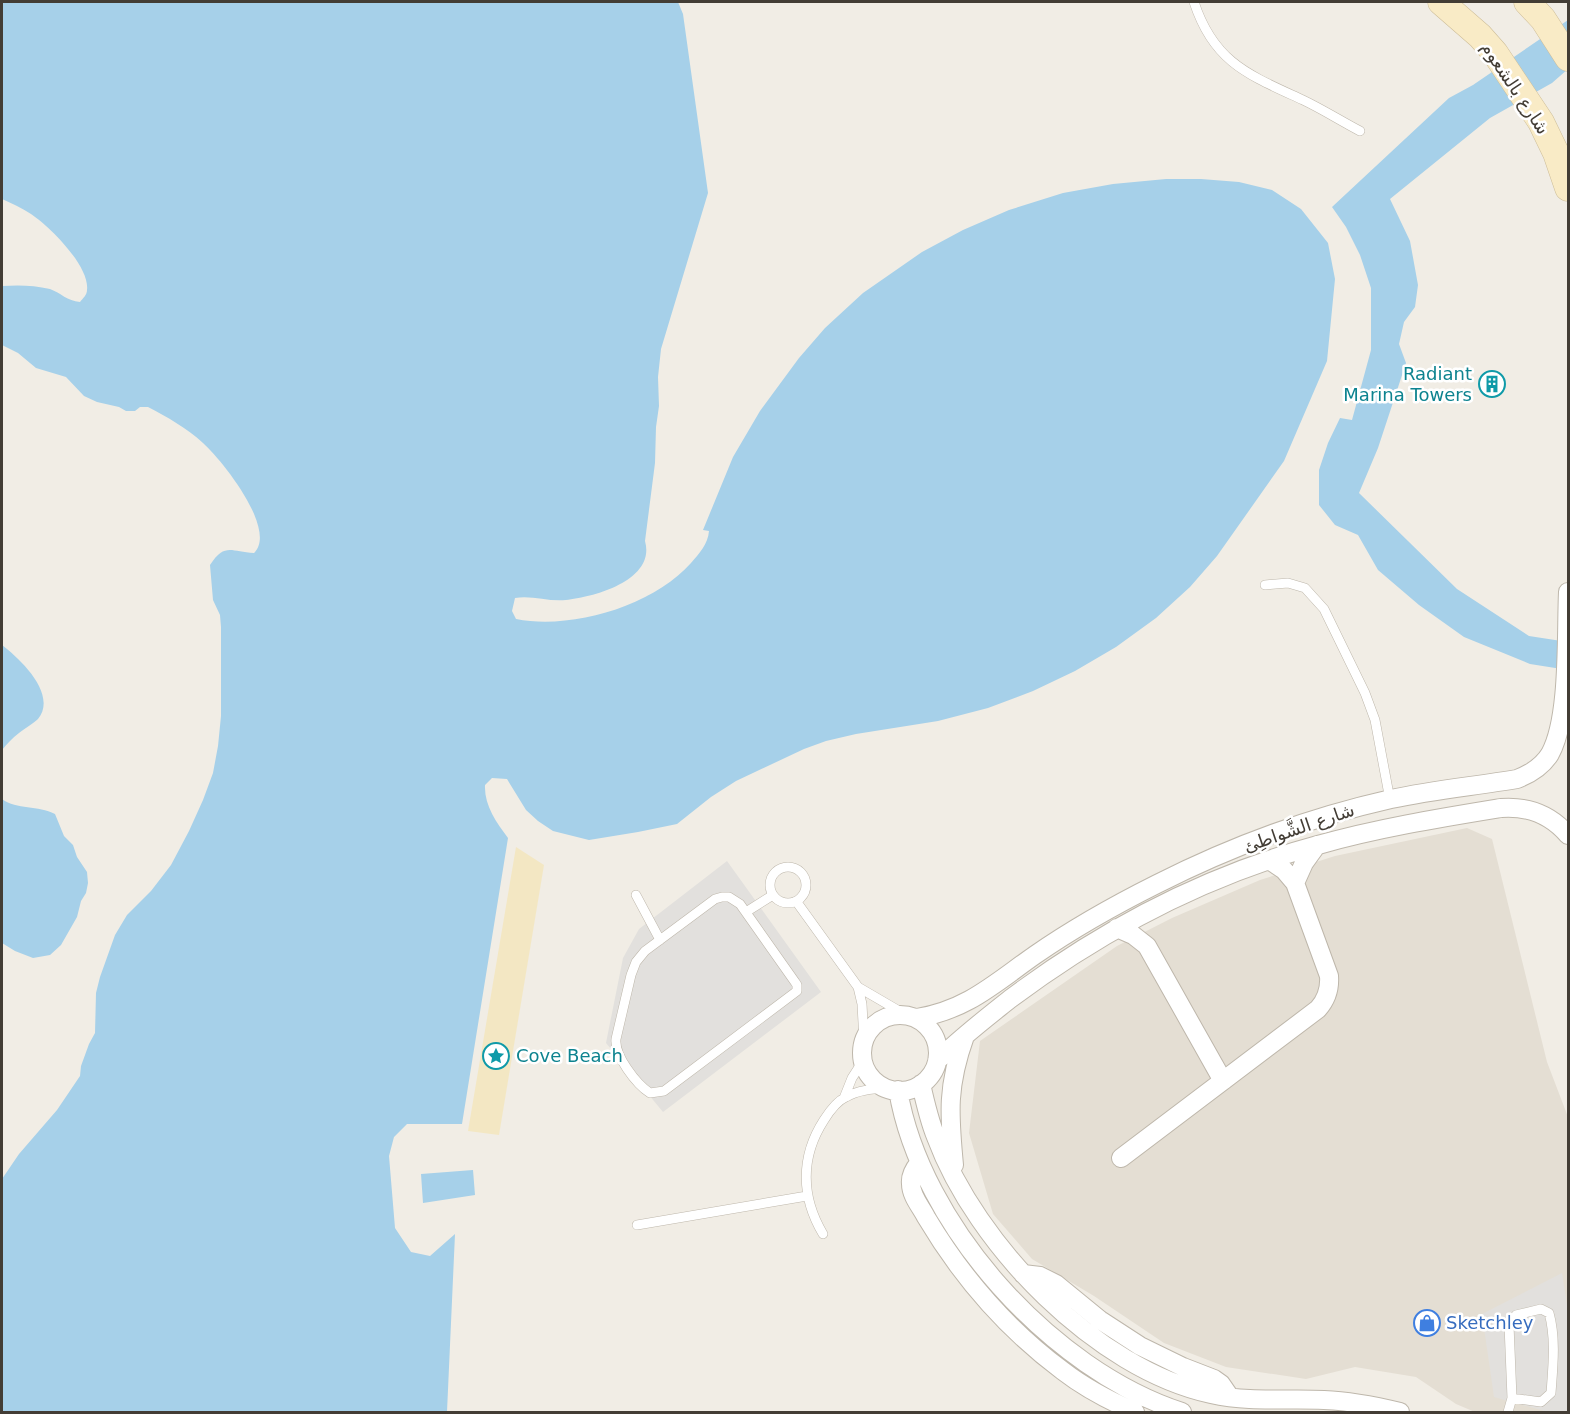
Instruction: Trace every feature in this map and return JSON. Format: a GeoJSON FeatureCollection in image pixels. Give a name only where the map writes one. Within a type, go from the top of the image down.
{"type":"FeatureCollection","features":[{"type":"Feature","properties":{"kind":"main road","name":"شارع بالشعوم"},"geometry":{"type":"LineString","coordinates":[[1441,2],[1496,53],[1541,122],[1569,188]]}},
{"type":"Feature","properties":{"kind":"main road"},"geometry":{"type":"LineString","coordinates":[[1537,7],[1569,58]]}},
{"type":"Feature","properties":{"kind":"street","name":"شارع الشَّواطِئ"},"geometry":{"type":"LineString","coordinates":[[912,1017],[945,1012],[972,1000],[1076,929],[1159,883],[1207,861],[1306,824],[1390,800],[1517,779],[1526,775],[1541,765],[1549,755],[1563,711],[1569,592]]}},
{"type":"Feature","properties":{"kind":"street","name":"شارع الشَّواطِئ"},"geometry":{"type":"LineString","coordinates":[[937,1061],[965,1034],[1039,978],[1117,928],[1196,888],[1269,860],[1317,845],[1396,827],[1510,807],[1536,812],[1555,822],[1569,835]]}},
{"type":"Feature","properties":{"kind":"street","name":"شارع الشَّواطِئ"},"geometry":{"type":"LineString","coordinates":[[1269,860],[1284,870],[1295,883],[1304,863],[1317,845]]}},
{"type":"Feature","properties":{"kind":"street"},"geometry":{"type":"LineString","coordinates":[[1121,1158],[1318,1009],[1326,997],[1329,976],[1295,883]]}},
{"type":"Feature","properties":{"kind":"street"},"geometry":{"type":"LineString","coordinates":[[1147,946],[1148,927],[1154,909]]}},
{"type":"Feature","properties":{"kind":"street"},"geometry":{"type":"LineString","coordinates":[[1117,928],[1133,935],[1147,946],[1223,1081]]}},
{"type":"Feature","properties":{"kind":"street"},"geometry":{"type":"LineString","coordinates":[[893,1016],[912,1017],[932,1032],[936,1041],[937,1061],[934,1070],[921,1084],[906,1090],[892,1089],[871,1077],[863,1061],[864,1042],[870,1030],[880,1021],[893,1016]]}},
{"type":"Feature","properties":{"kind":"street"},"geometry":{"type":"LineString","coordinates":[[955,1176],[949,1104],[955,1068],[965,1034]]}},
{"type":"Feature","properties":{"kind":"street"},"geometry":{"type":"LineString","coordinates":[[921,1084],[936,1137],[955,1176],[984,1224],[1023,1274],[1040,1276],[1056,1284],[1119,1334],[1161,1357],[1214,1379],[1221,1384],[1230,1397],[1269,1401],[1324,1400],[1361,1404],[1400,1413]]}},
{"type":"Feature","properties":{"kind":"street"},"geometry":{"type":"LineString","coordinates":[[892,1089],[919,1163],[963,1239],[1003,1290],[1028,1317],[1058,1343],[1110,1379],[1137,1394],[1182,1413]]}},
{"type":"Feature","properties":{"kind":"street"},"geometry":{"type":"LineString","coordinates":[[919,1163],[911,1182],[914,1196],[943,1243],[977,1290],[1033,1347],[1064,1372],[1097,1394],[1135,1413]]}},
{"type":"Feature","properties":{"kind":"lane"},"geometry":{"type":"LineString","coordinates":[[1194,2],[1211,40],[1233,64],[1360,131]]}},
{"type":"Feature","properties":{"kind":"lane"},"geometry":{"type":"LineString","coordinates":[[1265,585],[1288,584],[1305,588],[1324,609],[1372,711],[1390,800]]}},
{"type":"Feature","properties":{"kind":"lane"},"geometry":{"type":"LineString","coordinates":[[784,867],[793,867],[800,871],[805,879],[806,887],[803,895],[796,901],[788,902],[773,895],[770,887],[777,871],[784,867]]}},
{"type":"Feature","properties":{"kind":"lane"},"geometry":{"type":"LineString","coordinates":[[636,895],[660,940]]}},
{"type":"Feature","properties":{"kind":"lane"},"geometry":{"type":"LineString","coordinates":[[746,912],[773,895]]}},
{"type":"Feature","properties":{"kind":"lane"},"geometry":{"type":"LineString","coordinates":[[722,897],[735,900],[746,912],[795,982],[797,991],[664,1092],[654,1094],[642,1087],[617,1054],[615,1044],[633,968],[640,956],[715,899],[722,897]]}},
{"type":"Feature","properties":{"kind":"lane"},"geometry":{"type":"LineString","coordinates":[[796,901],[858,987],[862,1004],[864,1042]]}},
{"type":"Feature","properties":{"kind":"lane"},"geometry":{"type":"LineString","coordinates":[[858,987],[912,1017]]}},
{"type":"Feature","properties":{"kind":"lane"},"geometry":{"type":"LineString","coordinates":[[823,1234],[807,1196],[806,1170],[810,1147],[827,1116],[844,1098],[852,1078],[863,1061]]}},
{"type":"Feature","properties":{"kind":"lane"},"geometry":{"type":"LineString","coordinates":[[844,1098],[865,1090],[892,1089]]}},
{"type":"Feature","properties":{"kind":"lane"},"geometry":{"type":"LineString","coordinates":[[637,1225],[807,1196]]}},
{"type":"Feature","properties":{"kind":"lane"},"geometry":{"type":"LineString","coordinates":[[1508,1413],[1512,1398],[1509,1325],[1516,1314],[1540,1309],[1549,1313],[1552,1324],[1554,1362],[1551,1393],[1541,1401],[1512,1398]]}},
{"type":"Feature","properties":{"kind":"shaded area"},"geometry":{"type":"Polygon","coordinates":[[[1467,828],[1492,839],[1547,1062],[1568,1117],[1568,1412],[1475,1412],[1456,1404],[1416,1377],[1355,1367],[1306,1379],[1226,1367],[1164,1343],[1094,1296],[1032,1259],[993,1214],[969,1133],[980,1041],[1117,946],[1172,918],[1260,880],[1335,856],[1467,828]]]}},
{"type":"Feature","properties":{"kind":"shaded area"},"geometry":{"type":"Polygon","coordinates":[[[727,861],[821,992],[663,1112],[606,1043],[623,958],[639,929],[727,861]]]}},
{"type":"Feature","properties":{"kind":"shaded area"},"geometry":{"type":"Polygon","coordinates":[[[1562,1273],[1568,1311],[1568,1412],[1548,1412],[1494,1397],[1482,1314],[1562,1273]]]}},
{"type":"Feature","properties":{"kind":"sand","name":"Cove Beach"},"geometry":{"type":"Polygon","coordinates":[[[516,847],[544,865],[499,1135],[468,1131],[516,847]]]}},
{"type":"Feature","properties":{"kind":"water"},"geometry":{"type":"Polygon","coordinates":[[[2,2],[678,2],[683,14],[708,193],[661,349],[655,463],[645,541],[646,555],[641,566],[632,576],[620,584],[592,595],[566,600],[515,598],[512,611],[516,619],[538,622],[562,621],[610,611],[634,603],[675,578],[691,563],[705,544],[709,531],[703,530],[733,457],[760,411],[799,358],[825,328],[863,293],[922,252],[963,230],[1009,210],[1063,193],[1113,184],[1166,179],[1201,179],[1239,182],[1272,190],[1301,209],[1328,243],[1335,279],[1327,361],[1284,461],[1217,556],[1190,587],[1156,618],[1116,647],[1075,671],[1033,691],[988,708],[938,721],[856,734],[804,749],[736,781],[677,824],[589,840],[553,831],[538,821],[526,810],[507,779],[492,778],[485,785],[489,806],[508,838],[462,1124],[407,1124],[394,1137],[389,1156],[395,1228],[411,1252],[430,1256],[455,1234],[447,1412],[2,1412],[2,1179],[19,1154],[57,1110],[80,1076],[81,1066],[95,1033],[96,993],[115,935],[127,915],[151,891],[171,865],[203,800],[213,773],[221,716],[221,627],[220,615],[213,600],[210,565],[224,551],[254,553],[259,542],[259,528],[245,496],[234,479],[212,452],[190,432],[148,407],[126,411],[84,396],[66,377],[36,368],[18,353],[2,345],[2,286],[50,289],[80,302],[87,290],[82,270],[57,237],[31,214],[2,199],[2,2]]]}},
{"type":"Feature","properties":{"kind":"water"},"geometry":{"type":"Polygon","coordinates":[[[1568,20],[1568,69],[1552,83],[1490,118],[1390,199],[1410,241],[1418,285],[1415,307],[1404,322],[1399,344],[1406,363],[1378,448],[1359,493],[1457,589],[1529,636],[1568,642],[1568,670],[1530,664],[1464,637],[1419,605],[1378,570],[1358,535],[1335,525],[1319,505],[1319,470],[1340,418],[1352,420],[1371,350],[1371,288],[1360,255],[1346,227],[1332,207],[1449,98],[1473,85],[1568,20]]]}},
{"type":"Feature","properties":{"kind":"water"},"geometry":{"type":"Polygon","coordinates":[[[2,645],[27,668],[34,678],[40,688],[43,709],[38,719],[14,737],[2,750],[2,645]]]}},
{"type":"Feature","properties":{"kind":"water"},"geometry":{"type":"Polygon","coordinates":[[[2,799],[14,805],[42,809],[55,814],[64,836],[73,845],[77,857],[87,872],[86,893],[81,901],[77,917],[61,945],[50,955],[33,958],[2,943],[2,799]]]}},
{"type":"Feature","properties":{"kind":"water"},"geometry":{"type":"Polygon","coordinates":[[[473,1170],[475,1195],[423,1203],[421,1174],[473,1170]]]}},
{"type":"Feature","properties":{"kind":"place","name":"Radiant Marina Towers"},"geometry":{"type":"Point","coordinates":[1492,384]}},
{"type":"Feature","properties":{"kind":"place","name":"Cove Beach"},"geometry":{"type":"Point","coordinates":[496,1056]}},
{"type":"Feature","properties":{"kind":"place","name":"Sketchley"},"geometry":{"type":"Point","coordinates":[1427,1323]}}]}
